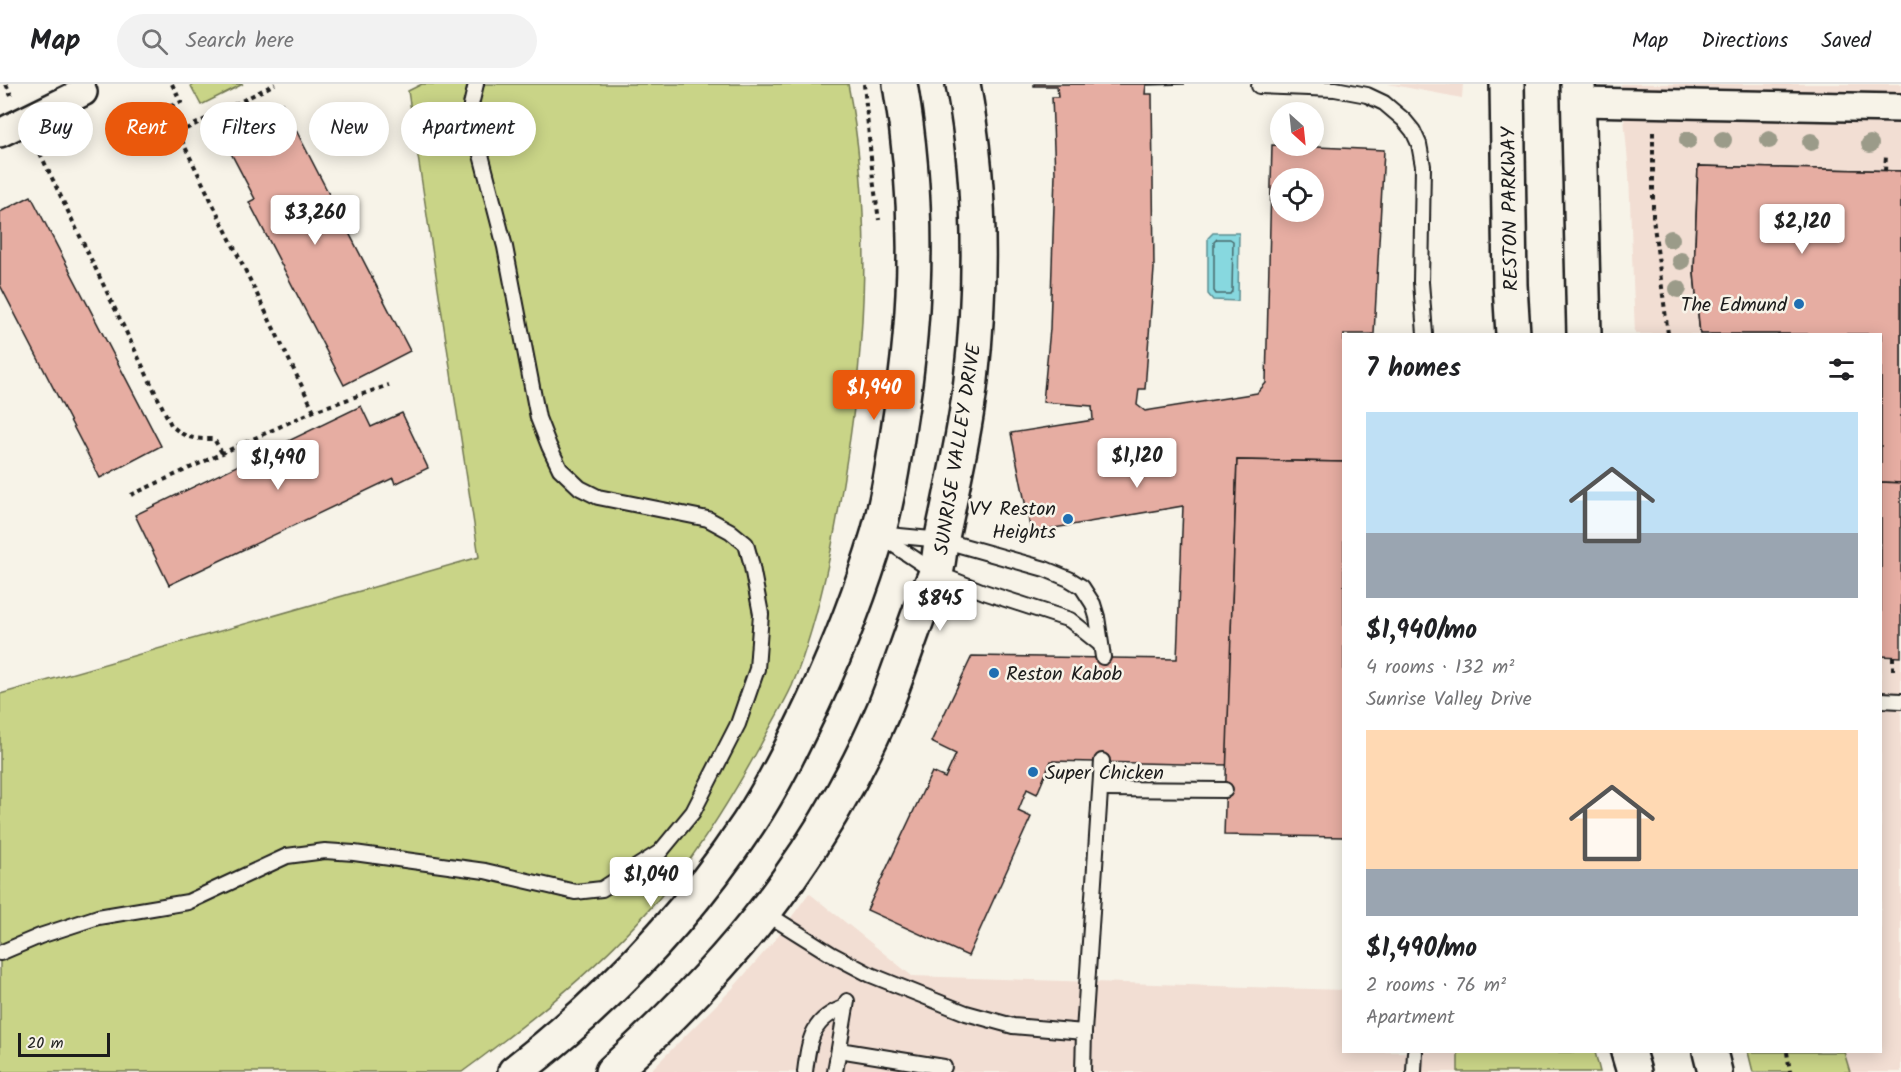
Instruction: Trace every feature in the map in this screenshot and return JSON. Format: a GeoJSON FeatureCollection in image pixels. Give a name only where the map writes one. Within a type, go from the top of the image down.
{"type":"FeatureCollection","features":[{"type":"Feature","properties":{"kind":"main road"},"geometry":{"type":"LineString","coordinates":[[515,1072],[583,1015],[647,951],[700,890],[748,825],[792,748],[843,634],[878,534],[888,492],[908,364],[915,275],[913,204],[900,84]]}},
{"type":"Feature","properties":{"kind":"main road","name":"SUNRISE VALLEY DRIVE"},"geometry":{"type":"LineString","coordinates":[[612,1072],[658,1029],[713,972],[764,912],[788,879],[833,808],[868,742],[893,686],[936,573],[962,438],[971,383],[977,323],[979,252],[976,198],[963,84]]}},
{"type":"Feature","properties":{"kind":"main road","name":"RESTON PARKWAY"},"geometry":{"type":"LineString","coordinates":[[1507,84],[1513,333]]}},
{"type":"Feature","properties":{"kind":"main road"},"geometry":{"type":"LineString","coordinates":[[1579,93],[1584,333]]}},
{"type":"Feature","properties":{"kind":"main road"},"geometry":{"type":"LineString","coordinates":[[1628,1053],[1634,1072]]}},
{"type":"Feature","properties":{"kind":"main road"},"geometry":{"type":"LineString","coordinates":[[1710,1053],[1716,1072]]}},
{"type":"Feature","properties":{"kind":"street"},"geometry":{"type":"LineString","coordinates":[[63,102],[83,92]]}},
{"type":"Feature","properties":{"kind":"street"},"geometry":{"type":"LineString","coordinates":[[1579,93],[1901,108]]}},
{"type":"Feature","properties":{"kind":"street"},"geometry":{"type":"LineString","coordinates":[[0,133],[18,124]]}},
{"type":"Feature","properties":{"kind":"lane"},"geometry":{"type":"LineString","coordinates":[[0,953],[40,936],[98,917],[188,902],[287,856],[325,851],[354,852],[485,871],[575,892],[602,889],[660,852],[693,812],[738,724],[757,669],[761,614],[746,544],[730,531],[708,519],[598,497],[580,488],[560,469],[538,418],[505,247],[474,124],[471,105],[477,84]]}},
{"type":"Feature","properties":{"kind":"lane"},"geometry":{"type":"LineString","coordinates":[[1259,86],[1335,89],[1367,95],[1384,103],[1413,131],[1419,144],[1423,166],[1421,282],[1425,333]]}},
{"type":"Feature","properties":{"kind":"lane"},"geometry":{"type":"LineString","coordinates":[[878,534],[942,540],[1045,569],[1069,579],[1082,587],[1093,604],[1102,650],[1070,620],[984,592],[936,573],[878,534]]}},
{"type":"Feature","properties":{"kind":"lane"},"geometry":{"type":"LineString","coordinates":[[1882,700],[1901,701]]}},
{"type":"Feature","properties":{"kind":"lane"},"geometry":{"type":"LineString","coordinates":[[1083,1072],[1102,761]]}},
{"type":"Feature","properties":{"kind":"lane"},"geometry":{"type":"LineString","coordinates":[[1101,789],[1225,790]]}},
{"type":"Feature","properties":{"kind":"lane"},"geometry":{"type":"LineString","coordinates":[[764,912],[831,954],[871,975],[966,1013],[1013,1026],[1084,1032]]}},
{"type":"Feature","properties":{"kind":"lane"},"geometry":{"type":"LineString","coordinates":[[805,1072],[814,1029],[826,1015],[847,1004],[835,1072]]}},
{"type":"Feature","properties":{"kind":"lane"},"geometry":{"type":"LineString","coordinates":[[839,1050],[944,1067]]}},
{"type":"Feature","properties":{"kind":"lane"},"geometry":{"type":"LineString","coordinates":[[1414,1072],[1415,1053]]}},
{"type":"Feature","properties":{"kind":"path"},"geometry":{"type":"LineString","coordinates":[[6,84],[18,109]]}},
{"type":"Feature","properties":{"kind":"path"},"geometry":{"type":"LineString","coordinates":[[172,84],[181,102]]}},
{"type":"Feature","properties":{"kind":"path"},"geometry":{"type":"LineString","coordinates":[[188,128],[276,84]]}},
{"type":"Feature","properties":{"kind":"path"},"geometry":{"type":"LineString","coordinates":[[864,84],[879,230]]}},
{"type":"Feature","properties":{"kind":"path"},"geometry":{"type":"LineString","coordinates":[[1653,138],[1653,218],[1668,333]]}},
{"type":"Feature","properties":{"kind":"path"},"geometry":{"type":"LineString","coordinates":[[188,153],[314,411]]}},
{"type":"Feature","properties":{"kind":"path"},"geometry":{"type":"LineString","coordinates":[[1885,171],[1886,155]]}},
{"type":"Feature","properties":{"kind":"path"},"geometry":{"type":"LineString","coordinates":[[41,156],[171,425],[182,435],[196,439],[214,439],[222,453]]}},
{"type":"Feature","properties":{"kind":"path"},"geometry":{"type":"LineString","coordinates":[[131,495],[314,411],[389,385]]}},
{"type":"Feature","properties":{"kind":"path"},"geometry":{"type":"LineString","coordinates":[[1893,656],[1893,670]]}},
{"type":"Feature","properties":{"kind":"path"},"geometry":{"type":"LineString","coordinates":[[1787,1053],[1790,1072]]}},
{"type":"Feature","properties":{"kind":"shaded area"},"geometry":{"type":"Polygon","coordinates":[[[1388,84],[1463,84],[1462,98],[1388,84]]]}},
{"type":"Feature","properties":{"kind":"shaded area"},"geometry":{"type":"Polygon","coordinates":[[[1621,84],[1901,84],[1901,1072],[1814,1072],[1810,1053],[1882,1053],[1882,333],[1635,333],[1629,174],[1621,84]]]}},
{"type":"Feature","properties":{"kind":"shaded area"},"geometry":{"type":"Polygon","coordinates":[[[809,893],[912,976],[1342,990],[1342,1053],[1540,1053],[1546,1072],[649,1072],[732,989],[774,941],[809,893]]]}},
{"type":"Feature","properties":{"kind":"green space"},"geometry":{"type":"Polygon","coordinates":[[[190,84],[243,84],[207,102],[200,103],[190,84]]]}},
{"type":"Feature","properties":{"kind":"green space"},"geometry":{"type":"Polygon","coordinates":[[[422,84],[848,84],[860,172],[863,217],[863,305],[856,394],[828,564],[812,627],[792,686],[723,809],[693,855],[659,899],[579,979],[462,1072],[0,1072],[0,694],[479,557],[418,156],[536,156],[536,102],[410,102],[408,91],[422,84]]]}},
{"type":"Feature","properties":{"kind":"green space"},"geometry":{"type":"Polygon","coordinates":[[[1458,1053],[1595,1053],[1600,1072],[1458,1072],[1458,1053]]]}},
{"type":"Feature","properties":{"kind":"green space"},"geometry":{"type":"Polygon","coordinates":[[[1748,1053],[1844,1053],[1850,1072],[1753,1072],[1748,1053]]]}},
{"type":"Feature","properties":{"kind":"water"},"geometry":{"type":"Polygon","coordinates":[[[1213,233],[1239,233],[1238,301],[1213,300],[1208,294],[1208,238],[1213,233]]]}},
{"type":"Feature","properties":{"kind":"building","name":"VY Reston Heights"},"geometry":{"type":"Polygon","coordinates":[[[1034,84],[1185,84],[1146,85],[1145,94],[1152,94],[1154,269],[1145,389],[1139,389],[1137,405],[1145,411],[1257,393],[1266,383],[1270,222],[1324,222],[1324,168],[1271,168],[1272,156],[1324,156],[1324,147],[1384,150],[1374,333],[1342,333],[1342,462],[1237,460],[1227,765],[1051,761],[1037,794],[1027,789],[1018,811],[1031,817],[968,956],[867,910],[932,772],[945,778],[956,754],[931,742],[972,656],[1177,659],[1183,506],[1031,532],[1011,433],[1093,420],[1092,406],[1043,402],[1050,329],[1055,174],[1052,97],[1058,97],[1057,86],[1034,86],[1034,84]]]}},
{"type":"Feature","properties":{"kind":"building"},"geometry":{"type":"Polygon","coordinates":[[[297,132],[410,351],[344,385],[249,202],[255,199],[233,156],[297,156],[297,132]]]}},
{"type":"Feature","properties":{"kind":"building","name":"The Edmund"},"geometry":{"type":"Polygon","coordinates":[[[1698,166],[1901,171],[1901,400],[1882,399],[1882,333],[1700,333],[1694,273],[1698,166]]]}},
{"type":"Feature","properties":{"kind":"building","name":"The Edmund"},"geometry":{"type":"Polygon","coordinates":[[[1698,166],[1901,171],[1901,483],[1882,482],[1882,333],[1700,333],[1694,273],[1698,166]]]}},
{"type":"Feature","properties":{"kind":"building"},"geometry":{"type":"Polygon","coordinates":[[[31,196],[161,446],[100,478],[0,285],[0,212],[31,196]]]}},
{"type":"Feature","properties":{"kind":"building"},"geometry":{"type":"Polygon","coordinates":[[[361,406],[371,427],[402,413],[428,468],[395,484],[393,478],[169,585],[135,515],[361,406]]]}},
{"type":"Feature","properties":{"kind":"building"},"geometry":{"type":"Polygon","coordinates":[[[1237,460],[1342,462],[1342,837],[1224,835],[1237,460]]]}},
{"type":"Feature","properties":{"kind":"building"},"geometry":{"type":"Polygon","coordinates":[[[1882,482],[1901,483],[1901,657],[1882,656],[1882,482]]]}},
{"type":"Feature","properties":{"kind":"place","name":"The Edmund"},"geometry":{"type":"Point","coordinates":[1799,304]}},
{"type":"Feature","properties":{"kind":"place","name":"VY Reston Heights"},"geometry":{"type":"Point","coordinates":[1068,519]}},
{"type":"Feature","properties":{"kind":"place","name":"Reston Kabob"},"geometry":{"type":"Point","coordinates":[994,673]}},
{"type":"Feature","properties":{"kind":"place","name":"Super Chicken"},"geometry":{"type":"Point","coordinates":[1033,772]}}]}
